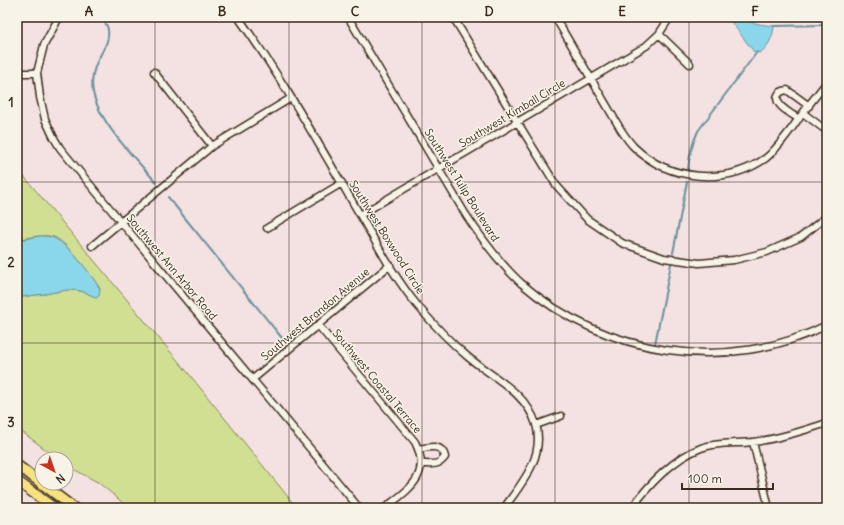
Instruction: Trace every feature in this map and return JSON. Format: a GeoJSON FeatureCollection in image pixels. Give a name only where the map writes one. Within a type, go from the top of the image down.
{"type":"FeatureCollection","features":[{"type":"Feature","properties":{"kind":"highway"},"geometry":{"type":"LineString","coordinates":[[17,465],[74,508]]}},
{"type":"Feature","properties":{"kind":"highway"},"geometry":{"type":"LineString","coordinates":[[17,481],[54,508]]}},
{"type":"Feature","properties":{"kind":"street","name":"Southwest Ann Arbor Road"},"geometry":{"type":"LineString","coordinates":[[60,17],[44,45],[37,73],[42,110],[60,148],[359,508]]}},
{"type":"Feature","properties":{"kind":"street","name":"Southwest Boxwood Circle"},"geometry":{"type":"LineString","coordinates":[[238,17],[259,46],[390,265],[416,304],[436,327],[468,357],[520,398],[532,414],[536,425],[538,444],[534,461],[529,472],[504,508]]}},
{"type":"Feature","properties":{"kind":"street","name":"Southwest Tulip Boulevard"},"geometry":{"type":"LineString","coordinates":[[348,17],[466,215],[484,241],[499,260],[521,283],[577,322],[624,341],[652,348],[715,354],[756,349],[787,341],[827,325]]}},
{"type":"Feature","properties":{"kind":"street"},"geometry":{"type":"LineString","coordinates":[[454,17],[556,185],[586,219],[622,243],[664,258],[699,263],[734,260],[767,252],[801,237],[827,216]]}},
{"type":"Feature","properties":{"kind":"street"},"geometry":{"type":"LineString","coordinates":[[555,17],[621,130],[633,146],[662,167],[685,175],[706,177],[728,174],[766,158],[827,82]]}},
{"type":"Feature","properties":{"kind":"street","name":"Southwest Kimball Circle"},"geometry":{"type":"LineString","coordinates":[[360,215],[646,46],[659,34],[670,17]]}},
{"type":"Feature","properties":{"kind":"street"},"geometry":{"type":"LineString","coordinates":[[659,34],[690,64]]}},
{"type":"Feature","properties":{"kind":"street"},"geometry":{"type":"LineString","coordinates":[[154,72],[212,146]]}},
{"type":"Feature","properties":{"kind":"street"},"geometry":{"type":"LineString","coordinates":[[17,73],[37,73]]}},
{"type":"Feature","properties":{"kind":"street"},"geometry":{"type":"LineString","coordinates":[[799,118],[782,108],[778,102],[778,95],[780,92],[787,90],[809,106]]}},
{"type":"Feature","properties":{"kind":"street"},"geometry":{"type":"LineString","coordinates":[[92,246],[212,146],[291,98]]}},
{"type":"Feature","properties":{"kind":"street"},"geometry":{"type":"LineString","coordinates":[[803,113],[827,131]]}},
{"type":"Feature","properties":{"kind":"street"},"geometry":{"type":"LineString","coordinates":[[267,228],[342,183]]}},
{"type":"Feature","properties":{"kind":"street","name":"Southwest Brandon Avenue"},"geometry":{"type":"LineString","coordinates":[[253,379],[390,265]]}},
{"type":"Feature","properties":{"kind":"street","name":"Southwest Coastal Terrace"},"geometry":{"type":"LineString","coordinates":[[318,325],[415,442],[422,464]]}},
{"type":"Feature","properties":{"kind":"street"},"geometry":{"type":"LineString","coordinates":[[536,425],[561,416]]}},
{"type":"Feature","properties":{"kind":"street"},"geometry":{"type":"LineString","coordinates":[[632,508],[644,491],[674,463],[701,448],[727,443],[752,442],[795,433],[827,423]]}},
{"type":"Feature","properties":{"kind":"street"},"geometry":{"type":"LineString","coordinates":[[752,442],[769,508]]}},
{"type":"Feature","properties":{"kind":"street"},"geometry":{"type":"LineString","coordinates":[[386,508],[410,488],[418,478],[422,464],[436,464],[445,457],[444,452],[438,447],[418,449]]}},
{"type":"Feature","properties":{"kind":"green space"},"geometry":{"type":"Polygon","coordinates":[[[17,163],[22,174],[189,374],[297,508],[129,508],[99,483],[74,469],[74,451],[47,451],[17,428],[17,298],[59,291],[77,290],[96,298],[100,289],[86,268],[60,240],[50,236],[36,236],[17,241],[17,163]]]}},
{"type":"Feature","properties":{"kind":"water"},"geometry":{"type":"Polygon","coordinates":[[[736,17],[754,23],[774,26],[770,41],[760,53],[754,52],[732,23],[736,17]]]}},
{"type":"Feature","properties":{"kind":"water"},"geometry":{"type":"Polygon","coordinates":[[[39,236],[49,236],[54,238],[73,254],[92,276],[100,289],[99,296],[96,298],[77,290],[71,290],[17,298],[17,241],[39,236]]]}},
{"type":"Feature","properties":{"kind":"waterway"},"geometry":{"type":"LineString","coordinates":[[101,17],[107,27],[108,39],[96,65],[92,84],[93,92],[102,116],[110,128],[128,151],[156,182]]}},
{"type":"Feature","properties":{"kind":"waterway"},"geometry":{"type":"LineString","coordinates":[[774,26],[827,25]]}},
{"type":"Feature","properties":{"kind":"waterway"},"geometry":{"type":"LineString","coordinates":[[688,170],[691,150],[698,131],[757,52]]}},
{"type":"Feature","properties":{"kind":"waterway"},"geometry":{"type":"LineString","coordinates":[[673,253],[687,182]]}},
{"type":"Feature","properties":{"kind":"waterway"},"geometry":{"type":"LineString","coordinates":[[168,197],[286,343]]}},
{"type":"Feature","properties":{"kind":"waterway"},"geometry":{"type":"LineString","coordinates":[[655,344],[671,264]]}}]}
